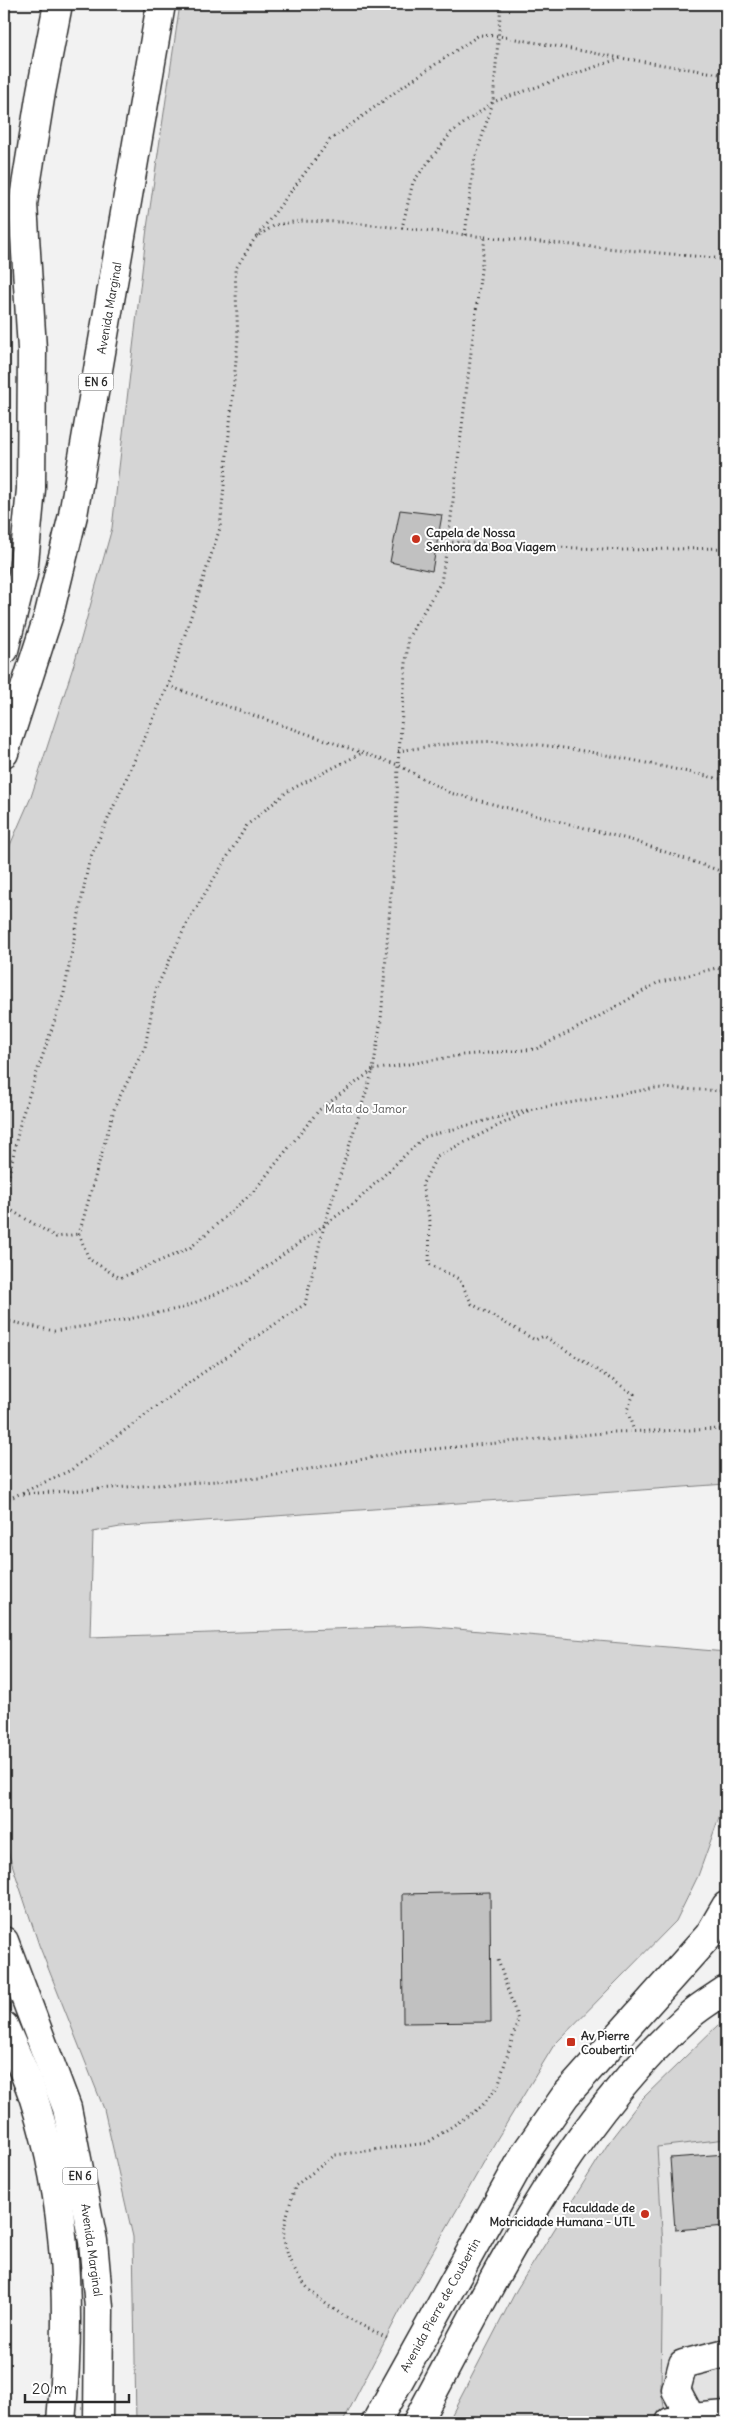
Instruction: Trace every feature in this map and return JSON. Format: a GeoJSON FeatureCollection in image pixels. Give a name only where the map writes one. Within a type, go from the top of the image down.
{"type":"FeatureCollection","features":[{"type":"Feature","properties":{"kind":"main road"},"geometry":{"type":"LineString","coordinates":[[4,650],[23,574],[31,489],[32,349],[23,204],[41,92],[58,4]]}},
{"type":"Feature","properties":{"kind":"main road","name":"Avenida Marginal"},"geometry":{"type":"LineString","coordinates":[[4,753],[49,614],[73,516],[162,4]]}},
{"type":"Feature","properties":{"kind":"main road","name":"Avenida Pierre de Coubertin"},"geometry":{"type":"LineString","coordinates":[[376,2422],[526,2152],[565,2096],[708,1935],[726,1906]]}},
{"type":"Feature","properties":{"kind":"main road","name":"Avenida Marginal"},"geometry":{"type":"LineString","coordinates":[[4,1941],[66,2108],[93,2241],[99,2307],[98,2422]]}},
{"type":"Feature","properties":{"kind":"main road"},"geometry":{"type":"LineString","coordinates":[[417,2422],[541,2195],[576,2144],[608,2102],[655,2049],[690,2014],[726,1990]]}},
{"type":"Feature","properties":{"kind":"main road","name":"EN 6"},"geometry":{"type":"LineString","coordinates":[[4,2026],[34,2099],[48,2157],[62,2232],[67,2356],[61,2422]]}},
{"type":"Feature","properties":{"kind":"main road"},"geometry":{"type":"LineString","coordinates":[[726,2353],[682,2364],[676,2390],[681,2420],[726,2415]]}},
{"type":"Feature","properties":{"kind":"path"},"geometry":{"type":"LineString","coordinates":[[466,235],[474,162],[493,102],[500,36],[501,4]]}},
{"type":"Feature","properties":{"kind":"path"},"geometry":{"type":"LineString","coordinates":[[4,1200],[21,1119],[64,993],[89,861],[168,686],[220,528],[238,339],[236,270],[255,238],[330,140],[405,85],[479,35],[500,36],[726,75]]}},
{"type":"Feature","properties":{"kind":"path"},"geometry":{"type":"LineString","coordinates":[[402,228],[413,182],[451,133],[493,102],[621,58]]}},
{"type":"Feature","properties":{"kind":"path"},"geometry":{"type":"LineString","coordinates":[[255,238],[275,225],[299,221],[343,222],[726,259]]}},
{"type":"Feature","properties":{"kind":"path"},"geometry":{"type":"LineString","coordinates":[[4,1501],[71,1470],[201,1374],[306,1304],[324,1226],[372,1070],[381,1020],[396,830],[398,751],[408,638],[441,582],[448,542],[485,237]]}},
{"type":"Feature","properties":{"kind":"path"},"geometry":{"type":"LineString","coordinates":[[448,542],[623,550],[726,548]]}},
{"type":"Feature","properties":{"kind":"path"},"geometry":{"type":"LineString","coordinates":[[168,686],[398,765],[450,794],[631,840],[726,872]]}},
{"type":"Feature","properties":{"kind":"path"},"geometry":{"type":"LineString","coordinates":[[398,751],[446,745],[504,742],[584,752],[726,780]]}},
{"type":"Feature","properties":{"kind":"path"},"geometry":{"type":"LineString","coordinates":[[362,753],[288,791],[247,825],[188,921],[156,989],[146,1047],[115,1106],[79,1234],[89,1259],[120,1278],[190,1248],[253,1192],[319,1110],[372,1070],[463,1055],[536,1049],[591,1021],[657,983],[716,968],[726,971]]}},
{"type":"Feature","properties":{"kind":"path"},"geometry":{"type":"LineString","coordinates":[[4,1314],[8,1321],[54,1331],[182,1308],[245,1282],[356,1202],[424,1137],[531,1110],[656,1088],[726,1091]]}},
{"type":"Feature","properties":{"kind":"path"},"geometry":{"type":"LineString","coordinates":[[531,1110],[437,1156],[422,1185],[430,1221],[429,1264],[459,1279],[472,1304],[535,1340],[544,1336],[634,1394],[626,1410],[634,1431]]}},
{"type":"Feature","properties":{"kind":"path"},"geometry":{"type":"LineString","coordinates":[[4,1206],[56,1237],[79,1234]]}},
{"type":"Feature","properties":{"kind":"path"},"geometry":{"type":"LineString","coordinates":[[19,1494],[260,1478],[402,1452],[634,1431],[726,1428]]}},
{"type":"Feature","properties":{"kind":"path"},"geometry":{"type":"LineString","coordinates":[[414,2352],[359,2324],[318,2299],[298,2277],[284,2238],[293,2195],[295,2186],[335,2155],[427,2143],[481,2107],[498,2086],[518,2020],[498,1960]]}},
{"type":"Feature","properties":{"kind":"shaded area","name":"Faculdade de Motricidade Humana - UTL"},"geometry":{"type":"Polygon","coordinates":[[[726,2020],[726,2422],[449,2422],[611,2139],[642,2099],[720,2023],[726,2020]]]}},
{"type":"Feature","properties":{"kind":"green space","name":"Mata do Jamor"},"geometry":{"type":"Polygon","coordinates":[[[180,4],[726,4],[726,1484],[120,1527],[93,1532],[90,1637],[422,1626],[726,1652],[726,1805],[722,1809],[698,1876],[676,1921],[554,2045],[497,2139],[406,2299],[343,2422],[136,2422],[133,2237],[104,2109],[39,1945],[4,1840],[4,859],[31,797],[74,664],[112,528],[147,228],[180,4]]]}},
{"type":"Feature","properties":{"kind":"green space","name":"Faculdade de Motricidade Humana - UTL"},"geometry":{"type":"Polygon","coordinates":[[[726,2020],[726,2139],[657,2147],[663,2247],[661,2390],[667,2422],[448,2422],[517,2289],[611,2139],[642,2099],[720,2023],[726,2020]]]}},
{"type":"Feature","properties":{"kind":"building","name":"Capela de Nossa Senhora da Boa Viagem"},"geometry":{"type":"Polygon","coordinates":[[[400,510],[442,515],[432,571],[390,562],[400,510]]]}},
{"type":"Feature","properties":{"kind":"building"},"geometry":{"type":"Polygon","coordinates":[[[490,1892],[491,2022],[403,2023],[402,1894],[490,1892]]]}},
{"type":"Feature","properties":{"kind":"building"},"geometry":{"type":"Polygon","coordinates":[[[726,2154],[726,2226],[675,2230],[670,2158],[726,2154]]]}},
{"type":"Feature","properties":{"kind":"place","name":"Capela de Nossa Senhora da Boa Viagem"},"geometry":{"type":"Point","coordinates":[416,539]}},
{"type":"Feature","properties":{"kind":"place","name":"Av Pierre Coubertin"},"geometry":{"type":"Point","coordinates":[571,2042]}},
{"type":"Feature","properties":{"kind":"place","name":"Faculdade de Motricidade Humana - UTL"},"geometry":{"type":"Point","coordinates":[645,2214]}}]}
